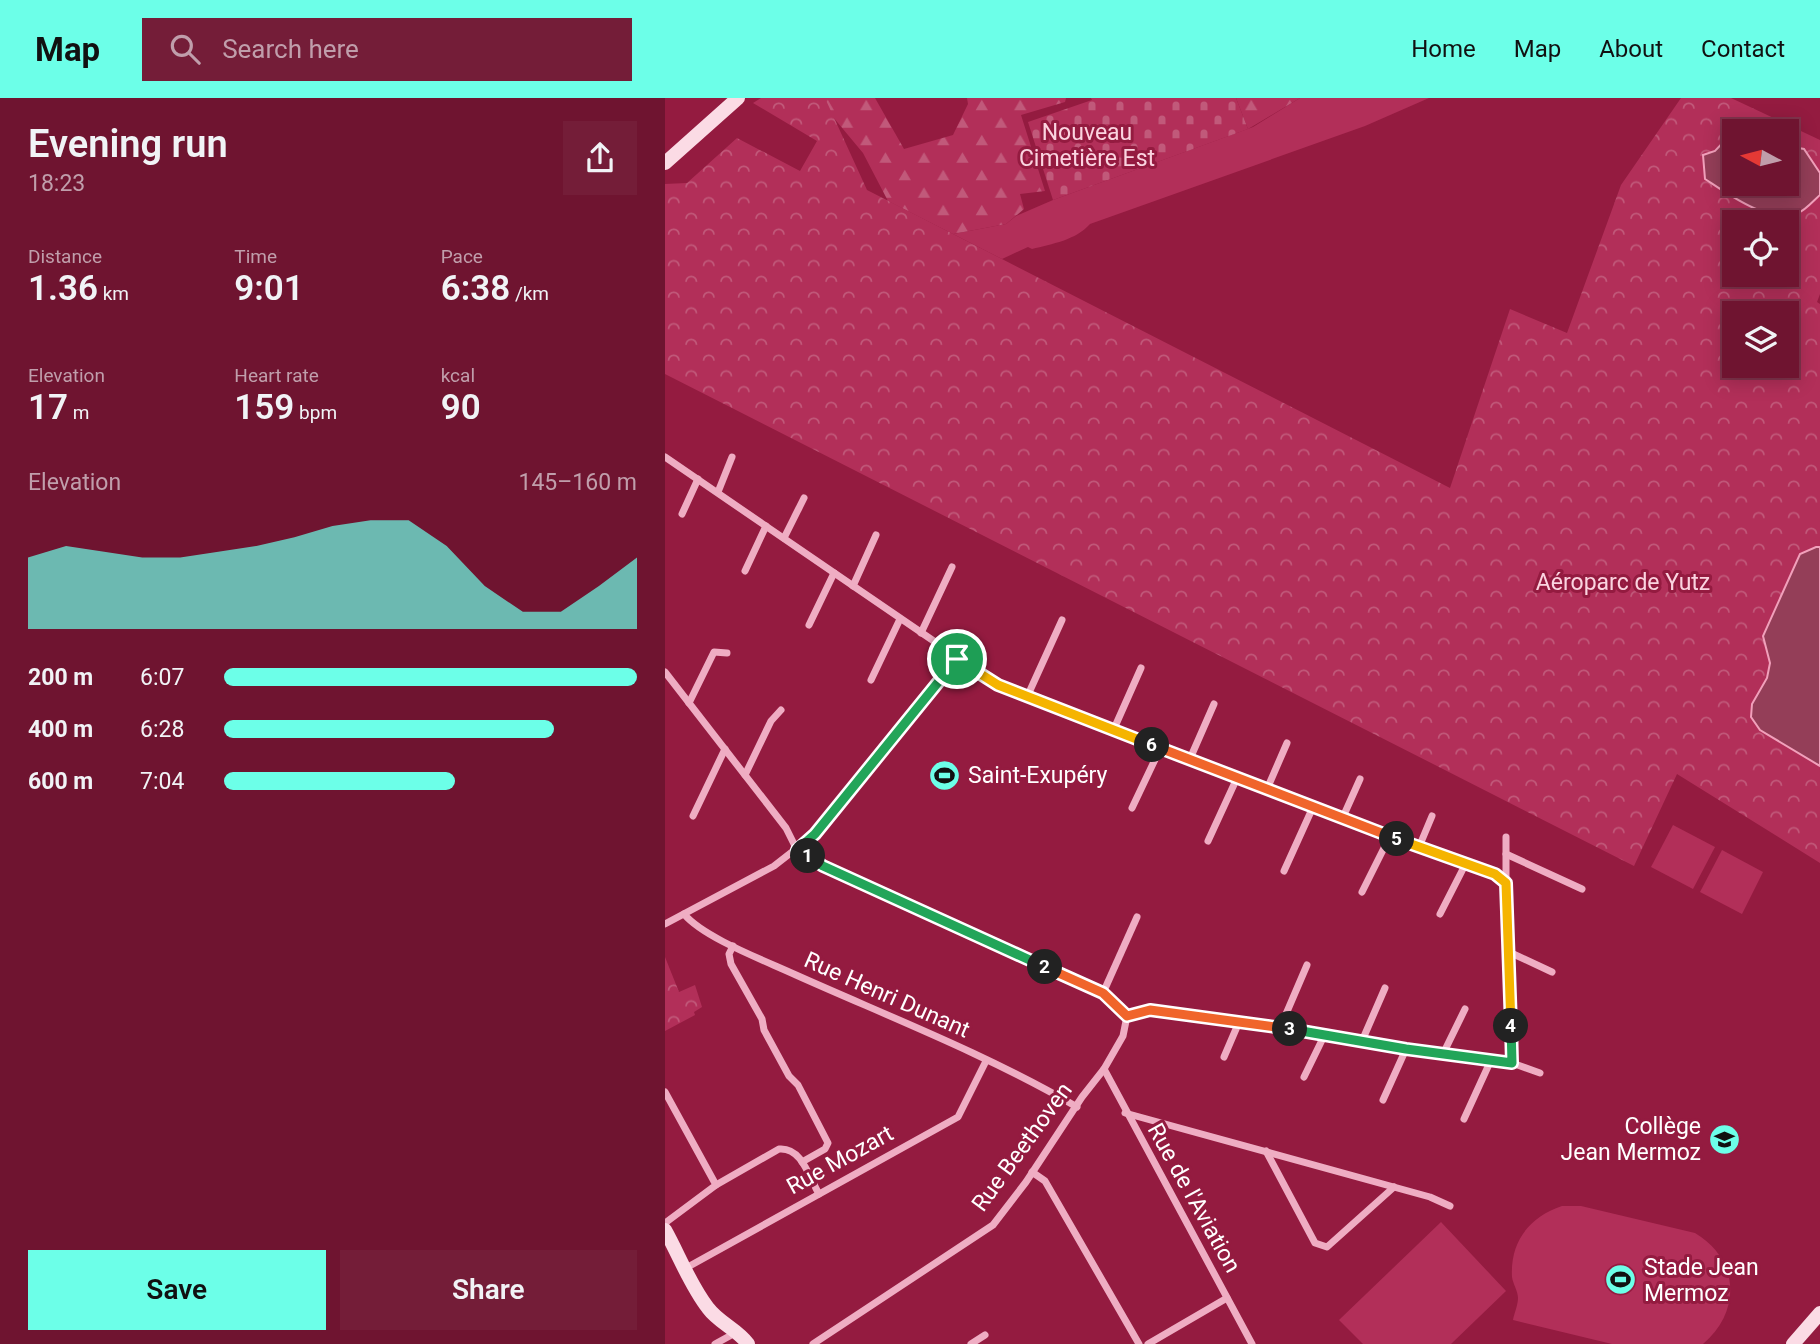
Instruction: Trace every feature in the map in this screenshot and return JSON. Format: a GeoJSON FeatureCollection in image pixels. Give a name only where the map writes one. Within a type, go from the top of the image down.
{"type":"FeatureCollection","features":[{"type":"Feature","properties":{"kind":"main road"},"geometry":{"type":"LineString","coordinates":[[665,163],[738,98]]}},
{"type":"Feature","properties":{"kind":"main road"},"geometry":{"type":"LineString","coordinates":[[665,1230],[706,1306],[748,1344]]}},
{"type":"Feature","properties":{"kind":"main road"},"geometry":{"type":"LineString","coordinates":[[1793,1344],[1820,1313]]}},
{"type":"Feature","properties":{"kind":"street"},"geometry":{"type":"LineString","coordinates":[[665,457],[998,685],[1189,761],[1495,874],[1506,883]]}},
{"type":"Feature","properties":{"kind":"street"},"geometry":{"type":"LineString","coordinates":[[718,492],[732,457]]}},
{"type":"Feature","properties":{"kind":"street"},"geometry":{"type":"LineString","coordinates":[[682,514],[698,479]]}},
{"type":"Feature","properties":{"kind":"street"},"geometry":{"type":"LineString","coordinates":[[784,538],[804,498]]}},
{"type":"Feature","properties":{"kind":"street"},"geometry":{"type":"LineString","coordinates":[[745,570],[766,526]]}},
{"type":"Feature","properties":{"kind":"street"},"geometry":{"type":"LineString","coordinates":[[853,586],[876,535]]}},
{"type":"Feature","properties":{"kind":"street"},"geometry":{"type":"LineString","coordinates":[[921,633],[952,567]]}},
{"type":"Feature","properties":{"kind":"street"},"geometry":{"type":"LineString","coordinates":[[809,625],[834,573]]}},
{"type":"Feature","properties":{"kind":"street"},"geometry":{"type":"LineString","coordinates":[[871,680],[900,619]]}},
{"type":"Feature","properties":{"kind":"street"},"geometry":{"type":"LineString","coordinates":[[1027,697],[1062,620]]}},
{"type":"Feature","properties":{"kind":"street"},"geometry":{"type":"LineString","coordinates":[[689,704],[714,652],[727,653]]}},
{"type":"Feature","properties":{"kind":"street"},"geometry":{"type":"LineString","coordinates":[[665,924],[774,866],[815,834],[957,659]]}},
{"type":"Feature","properties":{"kind":"street"},"geometry":{"type":"LineString","coordinates":[[1113,731],[1141,668]]}},
{"type":"Feature","properties":{"kind":"street"},"geometry":{"type":"LineString","coordinates":[[666,677],[786,828],[797,850],[823,866],[1103,993],[1127,1016],[1150,1010],[1280,1027],[1406,1049],[1512,1063],[1540,1073]]}},
{"type":"Feature","properties":{"kind":"street"},"geometry":{"type":"LineString","coordinates":[[1189,761],[1214,704]]}},
{"type":"Feature","properties":{"kind":"street"},"geometry":{"type":"LineString","coordinates":[[745,775],[771,722],[781,710]]}},
{"type":"Feature","properties":{"kind":"street"},"geometry":{"type":"LineString","coordinates":[[1267,789],[1287,743]]}},
{"type":"Feature","properties":{"kind":"street"},"geometry":{"type":"LineString","coordinates":[[1132,808],[1160,748]]}},
{"type":"Feature","properties":{"kind":"street"},"geometry":{"type":"LineString","coordinates":[[693,816],[725,749]]}},
{"type":"Feature","properties":{"kind":"street"},"geometry":{"type":"LineString","coordinates":[[1208,841],[1237,778]]}},
{"type":"Feature","properties":{"kind":"street"},"geometry":{"type":"LineString","coordinates":[[1343,817],[1360,779]]}},
{"type":"Feature","properties":{"kind":"street"},"geometry":{"type":"LineString","coordinates":[[1284,871],[1313,807]]}},
{"type":"Feature","properties":{"kind":"street"},"geometry":{"type":"LineString","coordinates":[[1419,847],[1432,816]]}},
{"type":"Feature","properties":{"kind":"street"},"geometry":{"type":"LineString","coordinates":[[1362,892],[1389,836]]}},
{"type":"Feature","properties":{"kind":"street"},"geometry":{"type":"LineString","coordinates":[[1506,837],[1512,1063]]}},
{"type":"Feature","properties":{"kind":"street"},"geometry":{"type":"LineString","coordinates":[[1506,854],[1582,889]]}},
{"type":"Feature","properties":{"kind":"street"},"geometry":{"type":"LineString","coordinates":[[1440,914],[1465,864]]}},
{"type":"Feature","properties":{"kind":"street","name":"Rue Henri Dunant"},"geometry":{"type":"LineString","coordinates":[[684,914],[690,922],[733,946],[986,1061],[1077,1107]]}},
{"type":"Feature","properties":{"kind":"street"},"geometry":{"type":"LineString","coordinates":[[1103,993],[1137,917]]}},
{"type":"Feature","properties":{"kind":"street"},"geometry":{"type":"LineString","coordinates":[[733,946],[729,954],[731,964],[762,1019],[764,1030],[782,1065],[798,1085],[828,1143],[825,1149],[802,1162]]}},
{"type":"Feature","properties":{"kind":"street"},"geometry":{"type":"LineString","coordinates":[[1509,952],[1552,972]]}},
{"type":"Feature","properties":{"kind":"street"},"geometry":{"type":"LineString","coordinates":[[1280,1027],[1307,965]]}},
{"type":"Feature","properties":{"kind":"street"},"geometry":{"type":"LineString","coordinates":[[1362,1041],[1385,988]]}},
{"type":"Feature","properties":{"kind":"street"},"geometry":{"type":"LineString","coordinates":[[1443,1054],[1465,1009]]}},
{"type":"Feature","properties":{"kind":"street","name":"Rue Beethoven"},"geometry":{"type":"LineString","coordinates":[[813,1344],[993,1225],[1104,1069],[1123,1036],[1127,1016]]}},
{"type":"Feature","properties":{"kind":"street"},"geometry":{"type":"LineString","coordinates":[[1224,1058],[1238,1022]]}},
{"type":"Feature","properties":{"kind":"street"},"geometry":{"type":"LineString","coordinates":[[1304,1077],[1324,1036]]}},
{"type":"Feature","properties":{"kind":"street"},"geometry":{"type":"LineString","coordinates":[[1384,1100],[1406,1049]]}},
{"type":"Feature","properties":{"kind":"street"},"geometry":{"type":"LineString","coordinates":[[1464,1119],[1491,1060]]}},
{"type":"Feature","properties":{"kind":"street","name":"Rue Mozart"},"geometry":{"type":"LineString","coordinates":[[686,1268],[958,1116],[986,1061]]}},
{"type":"Feature","properties":{"kind":"street","name":"Rue de l'Aviation"},"geometry":{"type":"LineString","coordinates":[[1104,1069],[1125,1113],[1252,1344]]}},
{"type":"Feature","properties":{"kind":"street"},"geometry":{"type":"LineString","coordinates":[[665,1093],[716,1185]]}},
{"type":"Feature","properties":{"kind":"street"},"geometry":{"type":"LineString","coordinates":[[1125,1113],[1394,1187],[1450,1206]]}},
{"type":"Feature","properties":{"kind":"street"},"geometry":{"type":"LineString","coordinates":[[665,1223],[716,1185],[779,1149],[794,1151],[819,1194]]}},
{"type":"Feature","properties":{"kind":"street"},"geometry":{"type":"LineString","coordinates":[[1266,1151],[1315,1243],[1327,1247],[1394,1187]]}},
{"type":"Feature","properties":{"kind":"street"},"geometry":{"type":"LineString","coordinates":[[1032,1172],[1045,1181],[1139,1344]]}},
{"type":"Feature","properties":{"kind":"street"},"geometry":{"type":"LineString","coordinates":[[1148,1344],[1227,1298]]}},
{"type":"Feature","properties":{"kind":"street"},"geometry":{"type":"LineString","coordinates":[[715,1344],[737,1332]]}},
{"type":"Feature","properties":{"kind":"street"},"geometry":{"type":"LineString","coordinates":[[971,1344],[985,1335]]}},
{"type":"Feature","properties":{"kind":"green space","name":"Aéroparc de Yutz"},"geometry":{"type":"Polygon","coordinates":[[[761,98],[825,98],[867,190],[1450,488],[1510,309],[1567,333],[1621,185],[1681,98],[1731,98],[1776,119],[1722,119],[1722,196],[1799,196],[1799,130],[1820,140],[1820,294],[1817,302],[1820,304],[1820,863],[1677,774],[1634,866],[665,374],[665,184],[687,183],[737,138],[800,171],[817,141],[753,103],[761,98]]]}},
{"type":"Feature","properties":{"kind":"green space"},"geometry":{"type":"Polygon","coordinates":[[[821,98],[875,98],[904,149],[953,135],[968,104],[967,98],[1066,98],[1065,102],[1021,115],[1045,191],[1020,194],[1024,209],[1006,224],[953,234],[888,201],[863,153],[823,105],[821,98]]]}},
{"type":"Feature","properties":{"kind":"green space","name":"Nouveau Cimetière Est"},"geometry":{"type":"Polygon","coordinates":[[[1091,98],[1236,98],[1248,129],[1053,200],[1028,122],[1092,100],[1091,98]]]}},
{"type":"Feature","properties":{"kind":"green space"},"geometry":{"type":"Polygon","coordinates":[[[1236,98],[1300,98],[1248,129],[1236,98]]]}},
{"type":"Feature","properties":{"kind":"green space"},"geometry":{"type":"Polygon","coordinates":[[[1300,98],[1429,98],[1365,126],[1090,224],[1063,241],[1032,249],[1028,247],[1002,259],[953,234],[1006,224],[1016,216],[1053,200],[1253,127],[1300,98]]]}},
{"type":"Feature","properties":{"kind":"green space"},"geometry":{"type":"Polygon","coordinates":[[[1673,825],[1715,847],[1693,889],[1651,867],[1673,825]]]}},
{"type":"Feature","properties":{"kind":"green space"},"geometry":{"type":"Polygon","coordinates":[[[1722,850],[1763,872],[1742,914],[1700,892],[1722,850]]]}},
{"type":"Feature","properties":{"kind":"green space"},"geometry":{"type":"Polygon","coordinates":[[[665,957],[679,992],[695,985],[702,1007],[694,1012],[695,1015],[665,1031],[665,957]]]}},
{"type":"Feature","properties":{"kind":"green space","name":"Stade Jean Mermoz"},"geometry":{"type":"Polygon","coordinates":[[[1562,1206],[1581,1206],[1695,1233],[1710,1244],[1727,1271],[1730,1286],[1729,1301],[1716,1331],[1703,1344],[1612,1344],[1513,1320],[1518,1298],[1512,1277],[1512,1264],[1518,1242],[1531,1224],[1562,1206]]]}},
{"type":"Feature","properties":{"kind":"green space"},"geometry":{"type":"Polygon","coordinates":[[[1441,1222],[1506,1291],[1451,1344],[1363,1344],[1339,1320],[1441,1222]]]}},
{"type":"Feature","properties":{"kind":"shaded area"},"geometry":{"type":"Polygon","coordinates":[[[1722,144],[1722,190],[1705,179],[1703,155],[1715,151],[1722,144]]]}},
{"type":"Feature","properties":{"kind":"shaded area"},"geometry":{"type":"Polygon","coordinates":[[[1799,148],[1804,149],[1820,173],[1820,195],[1799,212],[1799,210],[1760,210],[1732,196],[1799,196],[1799,148]]]}},
{"type":"Feature","properties":{"kind":"shaded area"},"geometry":{"type":"Polygon","coordinates":[[[1820,547],[1820,766],[1760,730],[1751,717],[1752,704],[1767,678],[1770,663],[1763,636],[1800,554],[1820,547]]]}},
{"type":"Feature","properties":{"kind":"place","name":"Saint-Exupéry"},"geometry":{"type":"Point","coordinates":[945,775]}},
{"type":"Feature","properties":{"kind":"place","name":"Collège Jean Mermoz"},"geometry":{"type":"Point","coordinates":[1724,1139]}},
{"type":"Feature","properties":{"kind":"place","name":"Stade Jean Mermoz"},"geometry":{"type":"Point","coordinates":[1621,1280]}},
{"type":"Feature","properties":{"kind":"route"},"geometry":{"type":"LineString","coordinates":[[957,659],[998,685],[1027,697],[1189,761],[1495,874],[1506,883],[1512,1063],[1150,1010],[1127,1016],[1103,993],[823,866],[797,850],[815,834],[957,659]]}}]}
